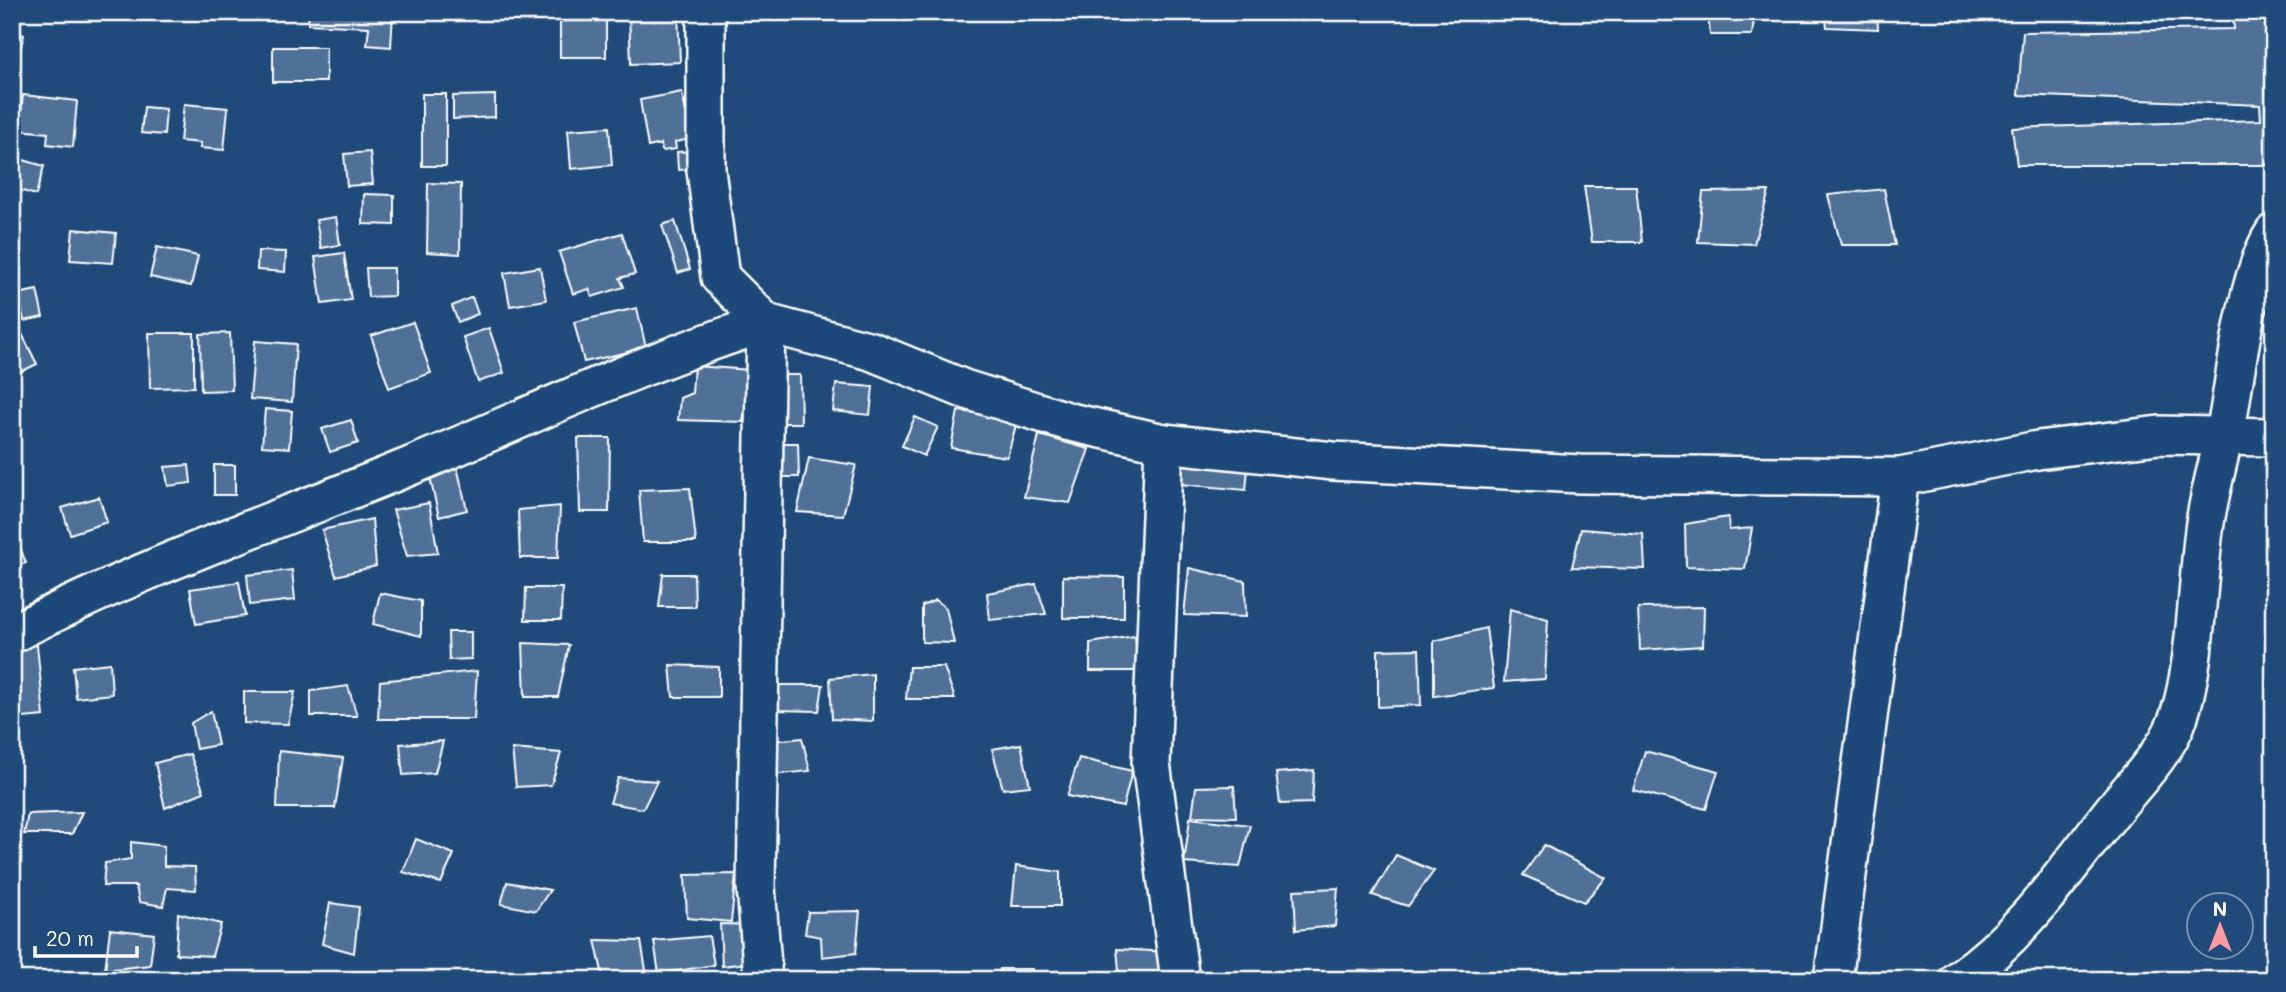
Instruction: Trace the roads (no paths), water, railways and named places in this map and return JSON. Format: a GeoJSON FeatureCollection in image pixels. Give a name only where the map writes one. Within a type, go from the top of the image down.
{"type":"FeatureCollection","features":[{"type":"Feature","properties":{"kind":"street"},"geometry":{"type":"LineString","coordinates":[[706,12],[706,170],[720,277],[766,323],[871,351],[964,389],[1070,422],[1164,443],[1333,461],[1580,474],[1900,477],[2038,450],[2132,438],[2255,433]]}},
{"type":"Feature","properties":{"kind":"street"},"geometry":{"type":"LineString","coordinates":[[1958,980],[1982,963],[2039,907],[2157,755],[2176,724],[2186,684],[2204,526],[2255,433],[2244,326],[2266,276],[2266,245],[2274,233]]}},
{"type":"Feature","properties":{"kind":"street"},"geometry":{"type":"LineString","coordinates":[[12,634],[70,603],[408,467],[700,344],[766,323]]}},
{"type":"Feature","properties":{"kind":"street"},"geometry":{"type":"LineString","coordinates":[[763,980],[756,886],[766,323]]}},
{"type":"Feature","properties":{"kind":"street"},"geometry":{"type":"LineString","coordinates":[[1164,443],[1152,763],[1180,980]]}},
{"type":"Feature","properties":{"kind":"street"},"geometry":{"type":"LineString","coordinates":[[1833,980],[1900,477]]}}]}
